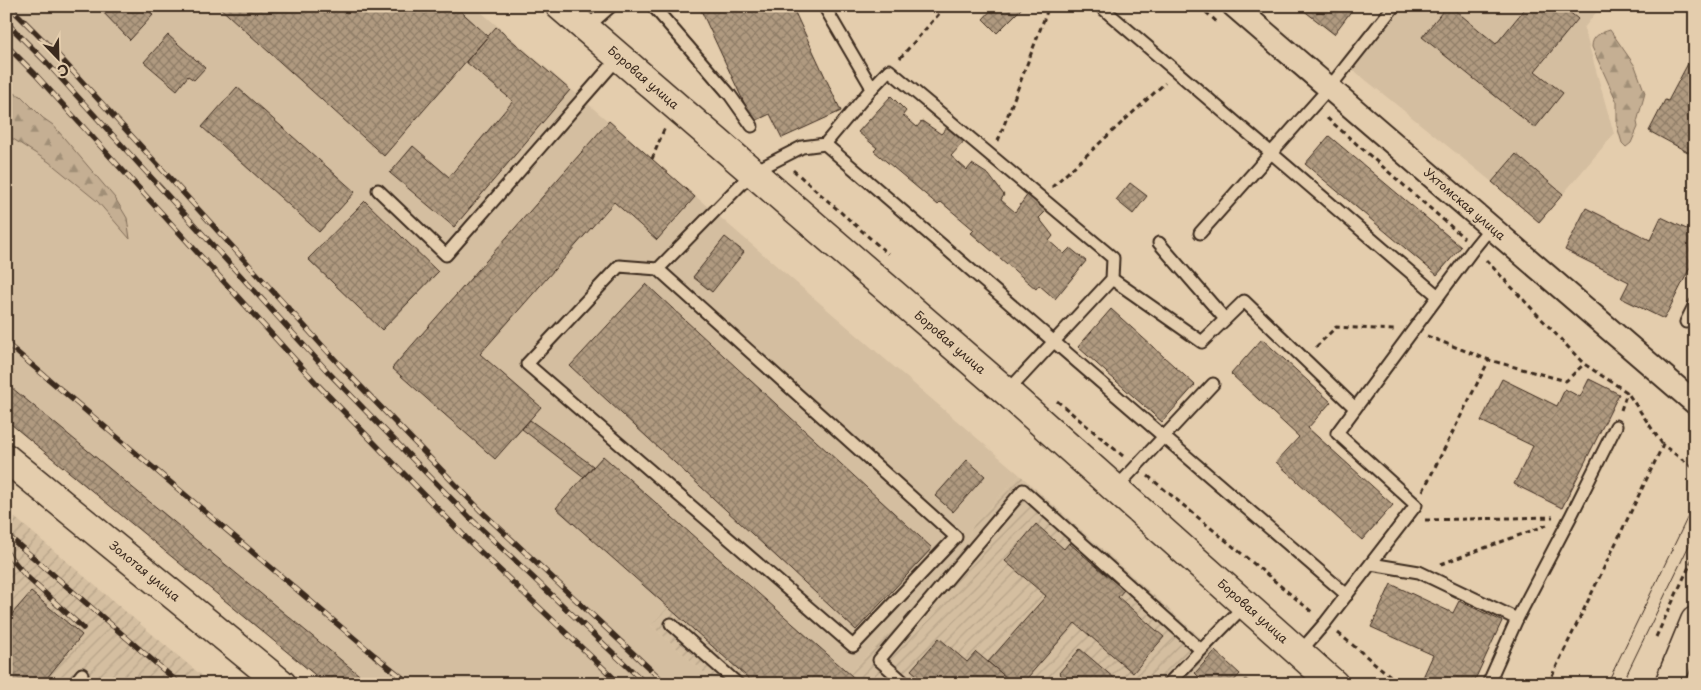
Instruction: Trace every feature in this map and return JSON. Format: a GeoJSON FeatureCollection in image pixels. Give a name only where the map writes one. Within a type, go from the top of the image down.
{"type":"FeatureCollection","features":[{"type":"Feature","properties":{"kind":"street","name":"Боровая улица"},"geometry":{"type":"LineString","coordinates":[[560,6],[1008,392],[1334,684]]}},
{"type":"Feature","properties":{"kind":"street","name":"Ухтомская улица"},"geometry":{"type":"LineString","coordinates":[[1234,6],[1695,403]]}},
{"type":"Feature","properties":{"kind":"street","name":"Золотая улица"},"geometry":{"type":"LineString","coordinates":[[6,458],[282,684]]}},
{"type":"Feature","properties":{"kind":"street"},"geometry":{"type":"LineString","coordinates":[[1668,684],[1695,621]]}},
{"type":"Feature","properties":{"kind":"lane"},"geometry":{"type":"LineString","coordinates":[[586,28],[611,6]]}},
{"type":"Feature","properties":{"kind":"lane"},"geometry":{"type":"LineString","coordinates":[[653,6],[730,94],[752,126]]}},
{"type":"Feature","properties":{"kind":"lane"},"geometry":{"type":"LineString","coordinates":[[824,6],[872,88]]}},
{"type":"Feature","properties":{"kind":"lane"},"geometry":{"type":"LineString","coordinates":[[1100,6],[1438,296]]}},
{"type":"Feature","properties":{"kind":"lane"},"geometry":{"type":"LineString","coordinates":[[1200,233],[1270,152],[1329,88],[1394,6]]}},
{"type":"Feature","properties":{"kind":"lane"},"geometry":{"type":"LineString","coordinates":[[378,190],[446,255],[619,56]]}},
{"type":"Feature","properties":{"kind":"lane"},"geometry":{"type":"LineString","coordinates":[[658,269],[956,537],[853,646],[526,364],[619,266],[658,269],[753,172],[802,147],[825,144],[889,70],[1113,258],[1112,279],[1008,392]]}},
{"type":"Feature","properties":{"kind":"lane"},"geometry":{"type":"LineString","coordinates":[[825,144],[1347,595]]}},
{"type":"Feature","properties":{"kind":"lane"},"geometry":{"type":"LineString","coordinates":[[1299,653],[1326,623],[1416,505],[1337,433],[1491,227]]}},
{"type":"Feature","properties":{"kind":"lane"},"geometry":{"type":"LineString","coordinates":[[1159,243],[1225,319]]}},
{"type":"Feature","properties":{"kind":"lane"},"geometry":{"type":"LineString","coordinates":[[1112,279],[1202,342],[1244,301],[1355,408]]}},
{"type":"Feature","properties":{"kind":"lane"},"geometry":{"type":"LineString","coordinates":[[1686,322],[1695,304]]}},
{"type":"Feature","properties":{"kind":"lane"},"geometry":{"type":"LineString","coordinates":[[1115,489],[1213,384]]}},
{"type":"Feature","properties":{"kind":"lane"},"geometry":{"type":"LineString","coordinates":[[1488,684],[1517,619],[1572,516],[1616,426]]}},
{"type":"Feature","properties":{"kind":"lane"},"geometry":{"type":"LineString","coordinates":[[906,684],[879,660],[1023,490],[1201,650]]}},
{"type":"Feature","properties":{"kind":"lane"},"geometry":{"type":"LineString","coordinates":[[1371,564],[1419,572],[1517,619]]}},
{"type":"Feature","properties":{"kind":"lane"},"geometry":{"type":"LineString","coordinates":[[1168,684],[1245,605]]}},
{"type":"Feature","properties":{"kind":"lane"},"geometry":{"type":"LineString","coordinates":[[671,624],[738,684]]}},
{"type":"Feature","properties":{"kind":"lane"},"geometry":{"type":"LineString","coordinates":[[74,684],[82,674]]}},
{"type":"Feature","properties":{"kind":"path"},"geometry":{"type":"LineString","coordinates":[[889,70],[946,6]]}},
{"type":"Feature","properties":{"kind":"path"},"geometry":{"type":"LineString","coordinates":[[992,156],[1049,6]]}},
{"type":"Feature","properties":{"kind":"path"},"geometry":{"type":"LineString","coordinates":[[1040,197],[1177,73]]}},
{"type":"Feature","properties":{"kind":"path"},"geometry":{"type":"LineString","coordinates":[[652,159],[667,121]]}},
{"type":"Feature","properties":{"kind":"path"},"geometry":{"type":"LineString","coordinates":[[1416,505],[1489,360],[1566,381],[1584,364]]}},
{"type":"Feature","properties":{"kind":"path"},"geometry":{"type":"LineString","coordinates":[[1548,684],[1663,445],[1694,466]]}},
{"type":"Feature","properties":{"kind":"path"},"geometry":{"type":"LineString","coordinates":[[1404,521],[1572,516]]}},
{"type":"Feature","properties":{"kind":"path"},"geometry":{"type":"LineString","coordinates":[[1419,572],[1572,516]]}},
{"type":"Feature","properties":{"kind":"path"},"geometry":{"type":"LineString","coordinates":[[1656,637],[1695,554]]}},
{"type":"Feature","properties":{"kind":"shaded area"},"geometry":{"type":"Polygon","coordinates":[[[6,6],[474,6],[1020,475],[974,524],[962,549],[850,674],[716,556],[651,625],[717,684],[370,684],[6,383],[6,6]]]}},
{"type":"Feature","properties":{"kind":"shaded area"},"geometry":{"type":"Polygon","coordinates":[[[1384,6],[1601,6],[1584,28],[1614,134],[1563,194],[1516,154],[1492,182],[1341,60],[1384,6]]]}},
{"type":"Feature","properties":{"kind":"shaded area"},"geometry":{"type":"Polygon","coordinates":[[[1020,475],[1252,684],[717,684],[651,625],[716,556],[850,674],[962,549],[974,524],[1020,475]]]}},
{"type":"Feature","properties":{"kind":"shaded area"},"geometry":{"type":"Polygon","coordinates":[[[6,510],[172,651],[212,684],[6,684],[6,510]]]}},
{"type":"Feature","properties":{"kind":"green space"},"geometry":{"type":"Polygon","coordinates":[[[1610,30],[1635,66],[1645,93],[1637,122],[1638,127],[1631,143],[1626,147],[1622,143],[1617,126],[1617,102],[1592,47],[1593,40],[1597,36],[1610,30]]]}},
{"type":"Feature","properties":{"kind":"green space"},"geometry":{"type":"Polygon","coordinates":[[[6,90],[21,96],[43,118],[53,125],[115,198],[127,218],[130,239],[97,201],[49,162],[10,137],[6,131],[6,90]]]}},
{"type":"Feature","properties":{"kind":"building"},"geometry":{"type":"Polygon","coordinates":[[[97,6],[143,6],[153,15],[130,40],[97,6]]]}},
{"type":"Feature","properties":{"kind":"building"},"geometry":{"type":"Polygon","coordinates":[[[218,6],[455,6],[488,36],[384,156],[218,6]]]}},
{"type":"Feature","properties":{"kind":"building"},"geometry":{"type":"Polygon","coordinates":[[[699,6],[792,6],[841,111],[782,138],[770,114],[753,122],[699,6]]]}},
{"type":"Feature","properties":{"kind":"building"},"geometry":{"type":"Polygon","coordinates":[[[995,6],[1024,6],[997,33],[983,19],[995,6]]]}},
{"type":"Feature","properties":{"kind":"building"},"geometry":{"type":"Polygon","coordinates":[[[1298,6],[1355,6],[1334,34],[1298,6]]]}},
{"type":"Feature","properties":{"kind":"building"},"geometry":{"type":"Polygon","coordinates":[[[1447,6],[1450,6],[1496,44],[1527,6],[1562,6],[1578,19],[1535,71],[1563,93],[1535,128],[1422,37],[1447,6]]]}},
{"type":"Feature","properties":{"kind":"building"},"geometry":{"type":"Polygon","coordinates":[[[496,27],[570,90],[454,227],[390,173],[413,146],[449,177],[513,101],[466,62],[496,27]]]}},
{"type":"Feature","properties":{"kind":"building"},"geometry":{"type":"Polygon","coordinates":[[[168,35],[205,68],[194,80],[188,76],[177,90],[144,62],[168,35]]]}},
{"type":"Feature","properties":{"kind":"building"},"geometry":{"type":"Polygon","coordinates":[[[1695,45],[1695,156],[1649,131],[1665,100],[1668,101],[1692,56],[1689,55],[1695,45]]]}},
{"type":"Feature","properties":{"kind":"building"},"geometry":{"type":"Polygon","coordinates":[[[237,87],[355,192],[319,232],[202,127],[237,87]]]}},
{"type":"Feature","properties":{"kind":"building"},"geometry":{"type":"Polygon","coordinates":[[[891,96],[906,111],[903,115],[917,127],[922,121],[941,134],[949,125],[966,139],[951,156],[967,170],[972,164],[989,175],[1004,195],[1001,200],[1015,212],[1028,194],[1046,211],[1039,218],[1053,236],[1049,241],[1064,254],[1070,248],[1086,261],[1055,299],[1039,285],[1036,289],[971,233],[974,230],[941,202],[938,205],[874,151],[877,148],[858,132],[891,96]]]}},
{"type":"Feature","properties":{"kind":"building"},"geometry":{"type":"Polygon","coordinates":[[[609,121],[695,197],[657,240],[614,202],[480,354],[541,407],[495,459],[392,368],[609,121]]]}},
{"type":"Feature","properties":{"kind":"building"},"geometry":{"type":"Polygon","coordinates":[[[1329,136],[1461,247],[1437,275],[1305,164],[1329,136]]]}},
{"type":"Feature","properties":{"kind":"building"},"geometry":{"type":"Polygon","coordinates":[[[1516,154],[1563,194],[1539,222],[1492,182],[1516,154]]]}},
{"type":"Feature","properties":{"kind":"building"},"geometry":{"type":"Polygon","coordinates":[[[1130,183],[1147,196],[1133,214],[1116,200],[1130,183]]]}},
{"type":"Feature","properties":{"kind":"building"},"geometry":{"type":"Polygon","coordinates":[[[365,201],[438,272],[382,330],[308,259],[365,201]]]}},
{"type":"Feature","properties":{"kind":"building"},"geometry":{"type":"Polygon","coordinates":[[[1586,208],[1650,240],[1661,217],[1695,233],[1695,258],[1664,319],[1621,298],[1629,282],[1565,250],[1586,208]]]}},
{"type":"Feature","properties":{"kind":"building"},"geometry":{"type":"Polygon","coordinates":[[[725,237],[744,252],[712,292],[693,277],[725,237]]]}},
{"type":"Feature","properties":{"kind":"building"},"geometry":{"type":"Polygon","coordinates":[[[646,284],[932,548],[856,630],[570,366],[646,284]]]}},
{"type":"Feature","properties":{"kind":"building"},"geometry":{"type":"Polygon","coordinates":[[[1111,309],[1195,385],[1162,422],[1078,347],[1111,309]]]}},
{"type":"Feature","properties":{"kind":"building"},"geometry":{"type":"Polygon","coordinates":[[[1262,339],[1331,402],[1308,428],[1393,505],[1362,540],[1276,462],[1299,437],[1231,374],[1262,339]]]}},
{"type":"Feature","properties":{"kind":"building"},"geometry":{"type":"Polygon","coordinates":[[[1502,379],[1557,406],[1565,389],[1580,397],[1589,379],[1619,394],[1562,508],[1514,484],[1533,446],[1481,421],[1502,379]]]}},
{"type":"Feature","properties":{"kind":"building"},"geometry":{"type":"Polygon","coordinates":[[[6,383],[370,684],[326,684],[6,420],[6,383]]]}},
{"type":"Feature","properties":{"kind":"building"},"geometry":{"type":"Polygon","coordinates":[[[530,420],[593,466],[584,477],[522,429],[530,420]]]}},
{"type":"Feature","properties":{"kind":"building"},"geometry":{"type":"Polygon","coordinates":[[[603,456],[861,684],[755,684],[556,508],[603,456]]]}},
{"type":"Feature","properties":{"kind":"building"},"geometry":{"type":"Polygon","coordinates":[[[967,460],[985,476],[953,512],[935,496],[967,460]]]}},
{"type":"Feature","properties":{"kind":"building"},"geometry":{"type":"Polygon","coordinates":[[[1036,524],[1064,549],[1069,543],[1124,590],[1118,597],[1164,637],[1133,673],[1075,623],[1022,684],[1014,684],[988,662],[1046,596],[1005,561],[1036,524]]]}},
{"type":"Feature","properties":{"kind":"building"},"geometry":{"type":"Polygon","coordinates":[[[1391,584],[1453,613],[1459,601],[1502,621],[1473,684],[1420,684],[1433,655],[1371,627],[1391,584]]]}},
{"type":"Feature","properties":{"kind":"building"},"geometry":{"type":"Polygon","coordinates":[[[31,592],[82,635],[42,684],[6,684],[6,621],[31,592]]]}},
{"type":"Feature","properties":{"kind":"building"},"geometry":{"type":"Polygon","coordinates":[[[939,638],[967,662],[976,652],[1014,684],[928,684],[911,670],[939,638]]]}},
{"type":"Feature","properties":{"kind":"building"},"geometry":{"type":"Polygon","coordinates":[[[1080,649],[1121,684],[1071,684],[1059,673],[1080,649]]]}},
{"type":"Feature","properties":{"kind":"building"},"geometry":{"type":"Polygon","coordinates":[[[1215,651],[1240,674],[1231,684],[1206,684],[1195,673],[1215,651]]]}},
{"type":"Feature","properties":{"kind":"building"},"geometry":{"type":"Polygon","coordinates":[[[1246,679],[1252,684],[1241,684],[1246,679]]]}},
{"type":"Feature","properties":{"kind":"tram line"},"geometry":{"type":"LineString","coordinates":[[1607,684],[1695,502]]}},
{"type":"Feature","properties":{"kind":"tram line"},"geometry":{"type":"LineString","coordinates":[[1622,684],[1695,533]]}},
{"type":"Feature","properties":{"kind":"railway"},"geometry":{"type":"LineString","coordinates":[[9,6],[57,54],[339,364],[481,511],[666,684]]}},
{"type":"Feature","properties":{"kind":"railway"},"geometry":{"type":"LineString","coordinates":[[6,22],[47,63],[329,373],[472,520],[646,684]]}},
{"type":"Feature","properties":{"kind":"railway"},"geometry":{"type":"LineString","coordinates":[[6,45],[35,74],[317,384],[469,541],[620,684]]}},
{"type":"Feature","properties":{"kind":"railway"},"geometry":{"type":"LineString","coordinates":[[6,343],[410,684]]}},
{"type":"Feature","properties":{"kind":"railway"},"geometry":{"type":"LineString","coordinates":[[6,534],[180,684]]}},
{"type":"Feature","properties":{"kind":"railway"},"geometry":{"type":"LineString","coordinates":[[6,552],[26,576],[83,628]]}}]}
